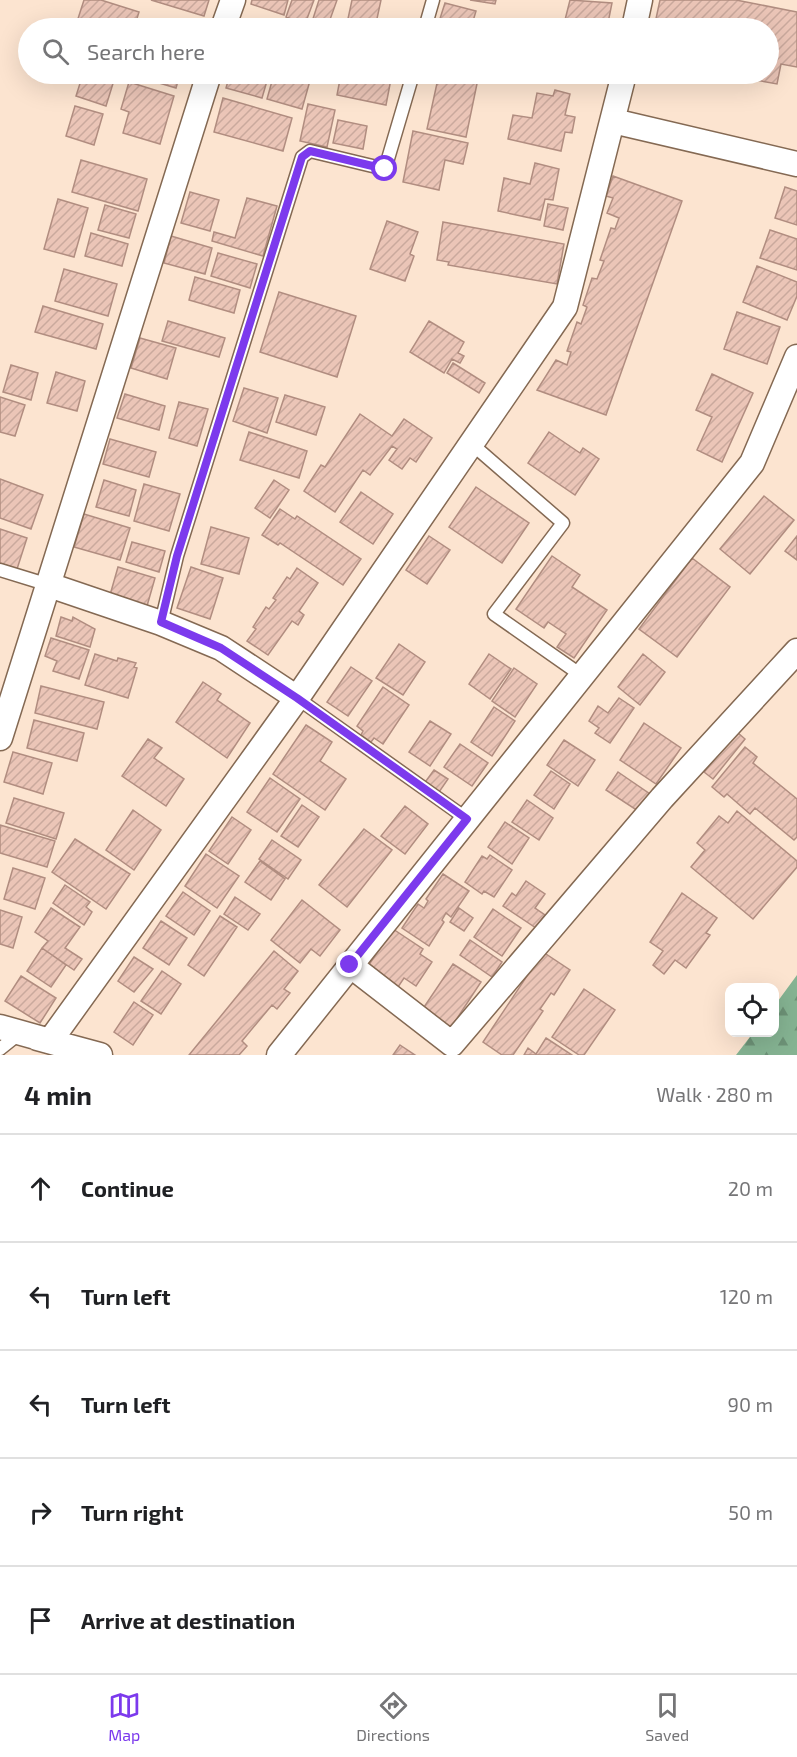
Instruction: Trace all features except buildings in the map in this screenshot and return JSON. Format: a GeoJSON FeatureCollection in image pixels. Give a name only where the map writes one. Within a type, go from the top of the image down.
{"type":"FeatureCollection","features":[{"type":"Feature","properties":{"kind":"street"},"geometry":{"type":"LineString","coordinates":[[227,18],[233,0]]}},
{"type":"Feature","properties":{"kind":"street"},"geometry":{"type":"LineString","coordinates":[[636,18],[640,0]]}},
{"type":"Feature","properties":{"kind":"street"},"geometry":{"type":"LineString","coordinates":[[0,738],[206,84]]}},
{"type":"Feature","properties":{"kind":"street"},"geometry":{"type":"LineString","coordinates":[[50,1041],[297,698],[566,307],[622,84]]}},
{"type":"Feature","properties":{"kind":"street"},"geometry":{"type":"LineString","coordinates":[[613,121],[797,165]]}},
{"type":"Feature","properties":{"kind":"street"},"geometry":{"type":"LineString","coordinates":[[279,1055],[752,463],[797,357]]}},
{"type":"Feature","properties":{"kind":"street"},"geometry":{"type":"LineString","coordinates":[[49,585],[161,622],[221,648],[297,698]]}},
{"type":"Feature","properties":{"kind":"street"},"geometry":{"type":"LineString","coordinates":[[350,965],[452,1044],[662,798],[797,651]]}},
{"type":"Feature","properties":{"kind":"street"},"geometry":{"type":"LineString","coordinates":[[10,1030],[100,1055]]}},
{"type":"Feature","properties":{"kind":"lane"},"geometry":{"type":"LineString","coordinates":[[428,18],[433,0]]}},
{"type":"Feature","properties":{"kind":"lane"},"geometry":{"type":"LineString","coordinates":[[161,622],[177,556],[302,157],[310,151],[385,169],[410,84]]}},
{"type":"Feature","properties":{"kind":"lane"},"geometry":{"type":"LineString","coordinates":[[473,445],[563,523],[494,615],[581,675]]}},
{"type":"Feature","properties":{"kind":"lane"},"geometry":{"type":"LineString","coordinates":[[0,570],[49,585]]}},
{"type":"Feature","properties":{"kind":"lane"},"geometry":{"type":"LineString","coordinates":[[297,698],[467,819]]}},
{"type":"Feature","properties":{"kind":"lane"},"geometry":{"type":"LineString","coordinates":[[0,1049],[10,1030]]}},
{"type":"Feature","properties":{"kind":"green space"},"geometry":{"type":"Polygon","coordinates":[[[797,975],[797,1055],[736,1055],[750,1037],[779,1037],[779,1000],[797,975]]]}},
{"type":"Feature","properties":{"kind":"route"},"geometry":{"type":"LineString","coordinates":[[350,965],[467,819],[297,698],[221,648],[161,622],[177,556],[302,157],[310,151],[385,169]]}}]}
